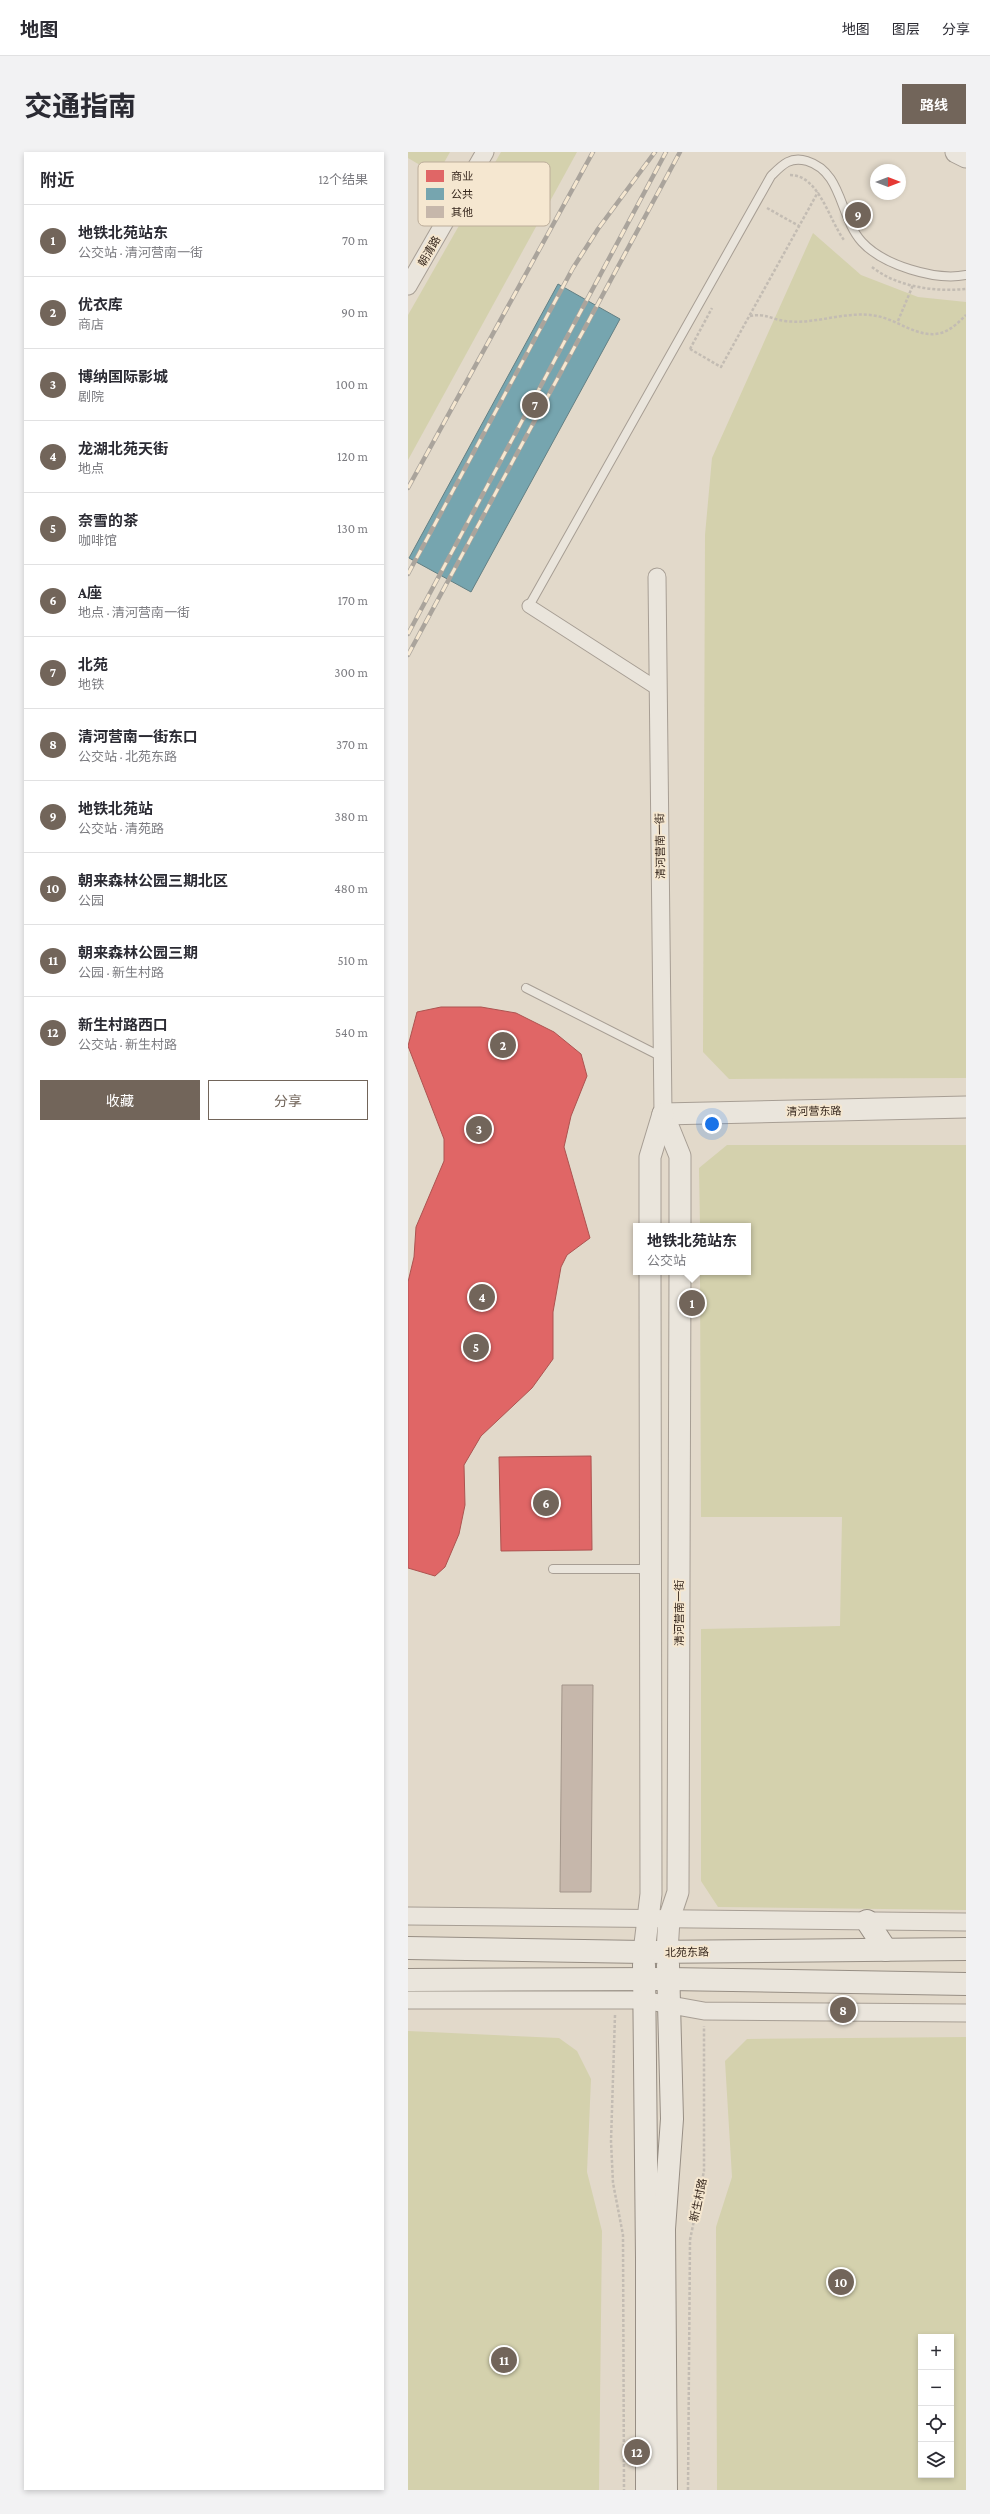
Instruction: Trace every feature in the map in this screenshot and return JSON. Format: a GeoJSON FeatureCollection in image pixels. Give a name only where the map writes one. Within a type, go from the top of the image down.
{"type":"FeatureCollection","features":[{"type":"Feature","properties":{"kind":"main road"},"geometry":{"type":"LineString","coordinates":[[867,1921],[886,1950]]}},
{"type":"Feature","properties":{"kind":"main road","name":"北苑东路"},"geometry":{"type":"LineString","coordinates":[[408,1948],[644,1952],[966,1949]]}},
{"type":"Feature","properties":{"kind":"main road"},"geometry":{"type":"LineString","coordinates":[[644,1952],[643,2000],[647,2258],[647,2490]]}},
{"type":"Feature","properties":{"kind":"main road"},"geometry":{"type":"LineString","coordinates":[[666,2490],[664,2229],[672,2119],[668,2004],[668,1952]]}},
{"type":"Feature","properties":{"kind":"main road"},"geometry":{"type":"LineString","coordinates":[[408,1980],[668,1979],[966,1984]]}},
{"type":"Feature","properties":{"kind":"street","name":"朝清路"},"geometry":{"type":"LineString","coordinates":[[479,162],[485,152]]}},
{"type":"Feature","properties":{"kind":"street"},"geometry":{"type":"LineString","coordinates":[[956,152],[966,157]]}},
{"type":"Feature","properties":{"kind":"street","name":"朝清路"},"geometry":{"type":"LineString","coordinates":[[408,286],[442,226]]}},
{"type":"Feature","properties":{"kind":"street","name":"清河营南一街"},"geometry":{"type":"LineString","coordinates":[[650,1223],[650,1157],[663,1114],[657,577]]}},
{"type":"Feature","properties":{"kind":"street"},"geometry":{"type":"LineString","coordinates":[[529,606],[658,690]]}},
{"type":"Feature","properties":{"kind":"street","name":"清河营东路"},"geometry":{"type":"LineString","coordinates":[[663,1114],[966,1107]]}},
{"type":"Feature","properties":{"kind":"street","name":"清河营南一街"},"geometry":{"type":"LineString","coordinates":[[663,1114],[680,1156],[680,1223]]}},
{"type":"Feature","properties":{"kind":"street"},"geometry":{"type":"LineString","coordinates":[[644,1952],[651,1894],[650,1275]]}},
{"type":"Feature","properties":{"kind":"street","name":"清河营南一街"},"geometry":{"type":"LineString","coordinates":[[668,1952],[669,1919],[678,1892],[680,1275]]}},
{"type":"Feature","properties":{"kind":"street"},"geometry":{"type":"LineString","coordinates":[[408,1916],[966,1922]]}},
{"type":"Feature","properties":{"kind":"street"},"geometry":{"type":"LineString","coordinates":[[408,2000],[643,2000],[704,2011],[966,2013]]}},
{"type":"Feature","properties":{"kind":"lane"},"geometry":{"type":"LineString","coordinates":[[529,606],[771,176],[785,162],[805,161],[816,164],[829,175],[848,222],[861,241],[874,254],[924,273],[966,275]]}},
{"type":"Feature","properties":{"kind":"lane"},"geometry":{"type":"LineString","coordinates":[[526,988],[662,1057]]}},
{"type":"Feature","properties":{"kind":"lane"},"geometry":{"type":"LineString","coordinates":[[553,1569],[650,1570]]}},
{"type":"Feature","properties":{"kind":"path"},"geometry":{"type":"LineString","coordinates":[[786,176],[798,175],[812,184],[818,192],[833,226],[847,244]]}},
{"type":"Feature","properties":{"kind":"path"},"geometry":{"type":"LineString","coordinates":[[678,342],[721,367],[818,192]]}},
{"type":"Feature","properties":{"kind":"path"},"geometry":{"type":"LineString","coordinates":[[763,214],[770,201]]}},
{"type":"Feature","properties":{"kind":"path"},"geometry":{"type":"LineString","coordinates":[[767,207],[799,226]]}},
{"type":"Feature","properties":{"kind":"path"},"geometry":{"type":"LineString","coordinates":[[867,263],[877,271],[913,285],[939,291],[966,289]]}},
{"type":"Feature","properties":{"kind":"path"},"geometry":{"type":"LineString","coordinates":[[898,322],[913,285]]}},
{"type":"Feature","properties":{"kind":"path"},"geometry":{"type":"LineString","coordinates":[[690,349],[716,302]]}},
{"type":"Feature","properties":{"kind":"path"},"geometry":{"type":"LineString","coordinates":[[750,316],[762,314],[784,321],[803,322],[851,315],[875,315],[898,322],[916,331],[940,333],[951,328],[966,315]]}},
{"type":"Feature","properties":{"kind":"path"},"geometry":{"type":"LineString","coordinates":[[615,2001],[611,2141],[613,2183],[623,2235],[624,2490]]}},
{"type":"Feature","properties":{"kind":"path","name":"新生村路"},"geometry":{"type":"LineString","coordinates":[[688,2490],[690,2240],[704,2171],[704,2011]]}},
{"type":"Feature","properties":{"kind":"shaded area"},"geometry":{"type":"Polygon","coordinates":[[[408,152],[450,152],[444,162],[418,162],[418,164],[408,158],[408,152]]]}},
{"type":"Feature","properties":{"kind":"shaded area"},"geometry":{"type":"Polygon","coordinates":[[[501,152],[577,152],[550,201],[550,162],[495,162],[501,152]]]}},
{"type":"Feature","properties":{"kind":"shaded area"},"geometry":{"type":"Polygon","coordinates":[[[459,226],[536,226],[408,460],[408,315],[459,226]]]}},
{"type":"Feature","properties":{"kind":"shaded area"},"geometry":{"type":"Polygon","coordinates":[[[813,233],[861,275],[918,297],[966,302],[966,1078],[729,1079],[703,1052],[705,535],[712,458],[813,233]]]}},
{"type":"Feature","properties":{"kind":"shaded area"},"geometry":{"type":"Polygon","coordinates":[[[727,1145],[966,1145],[966,1910],[718,1907],[701,1881],[701,1629],[840,1626],[842,1517],[701,1517],[700,1275],[751,1275],[751,1223],[700,1223],[699,1168],[727,1145]]]}},
{"type":"Feature","properties":{"kind":"shaded area"},"geometry":{"type":"Polygon","coordinates":[[[408,2031],[559,2038],[577,2051],[591,2079],[587,2172],[602,2231],[599,2490],[408,2490],[408,2031]]]}},
{"type":"Feature","properties":{"kind":"shaded area"},"geometry":{"type":"Polygon","coordinates":[[[966,2037],[966,2490],[717,2490],[716,2227],[732,2177],[725,2061],[747,2039],[966,2037]]]}},
{"type":"Feature","properties":{"kind":"building: 商业"},"geometry":{"type":"Polygon","coordinates":[[[441,1007],[481,1007],[516,1013],[554,1032],[581,1054],[587,1076],[571,1116],[564,1147],[590,1238],[567,1255],[561,1267],[553,1312],[553,1359],[532,1388],[481,1436],[464,1465],[465,1505],[459,1534],[445,1567],[435,1576],[408,1568],[408,1282],[414,1257],[416,1227],[444,1161],[444,1139],[408,1046],[417,1012],[441,1007]]]}},
{"type":"Feature","properties":{"kind":"building: 商业"},"geometry":{"type":"Polygon","coordinates":[[[591,1456],[592,1550],[501,1551],[499,1457],[591,1456]]]}},
{"type":"Feature","properties":{"kind":"building: 公共"},"geometry":{"type":"Polygon","coordinates":[[[558,284],[620,319],[471,592],[409,558],[558,284]]]}},
{"type":"Feature","properties":{"kind":"building: 其他"},"geometry":{"type":"Polygon","coordinates":[[[562,1685],[593,1685],[591,1892],[560,1892],[562,1685]]]}},
{"type":"Feature","properties":{"kind":"railway"},"geometry":{"type":"LineString","coordinates":[[408,488],[593,152]]}},
{"type":"Feature","properties":{"kind":"railway"},"geometry":{"type":"LineString","coordinates":[[408,574],[573,268],[598,229],[655,152]]}},
{"type":"Feature","properties":{"kind":"railway"},"geometry":{"type":"LineString","coordinates":[[408,634],[666,152]]}},
{"type":"Feature","properties":{"kind":"railway"},"geometry":{"type":"LineString","coordinates":[[408,655],[680,152]]}},
{"type":"Feature","properties":{"kind":"place","name":"地铁北苑站"},"geometry":{"type":"Point","coordinates":[858,215]}},
{"type":"Feature","properties":{"kind":"place","name":"北苑"},"geometry":{"type":"Point","coordinates":[535,405]}},
{"type":"Feature","properties":{"kind":"place","name":"优衣库"},"geometry":{"type":"Point","coordinates":[503,1045]}},
{"type":"Feature","properties":{"kind":"place","name":"博纳国际影城"},"geometry":{"type":"Point","coordinates":[479,1129]}},
{"type":"Feature","properties":{"kind":"place","name":"龙湖北苑天街"},"geometry":{"type":"Point","coordinates":[482,1297]}},
{"type":"Feature","properties":{"kind":"place","name":"地铁北苑站东"},"geometry":{"type":"Point","coordinates":[692,1303]}},
{"type":"Feature","properties":{"kind":"place","name":"奈雪的茶"},"geometry":{"type":"Point","coordinates":[476,1347]}},
{"type":"Feature","properties":{"kind":"place","name":"A座"},"geometry":{"type":"Point","coordinates":[546,1503]}},
{"type":"Feature","properties":{"kind":"place","name":"清河营南一街东口"},"geometry":{"type":"Point","coordinates":[843,2010]}},
{"type":"Feature","properties":{"kind":"place","name":"朝来森林公园三期北区"},"geometry":{"type":"Point","coordinates":[841,2282]}},
{"type":"Feature","properties":{"kind":"place","name":"朝来森林公园三期"},"geometry":{"type":"Point","coordinates":[504,2360]}},
{"type":"Feature","properties":{"kind":"place","name":"新生村路西口"},"geometry":{"type":"Point","coordinates":[637,2452]}}]}
